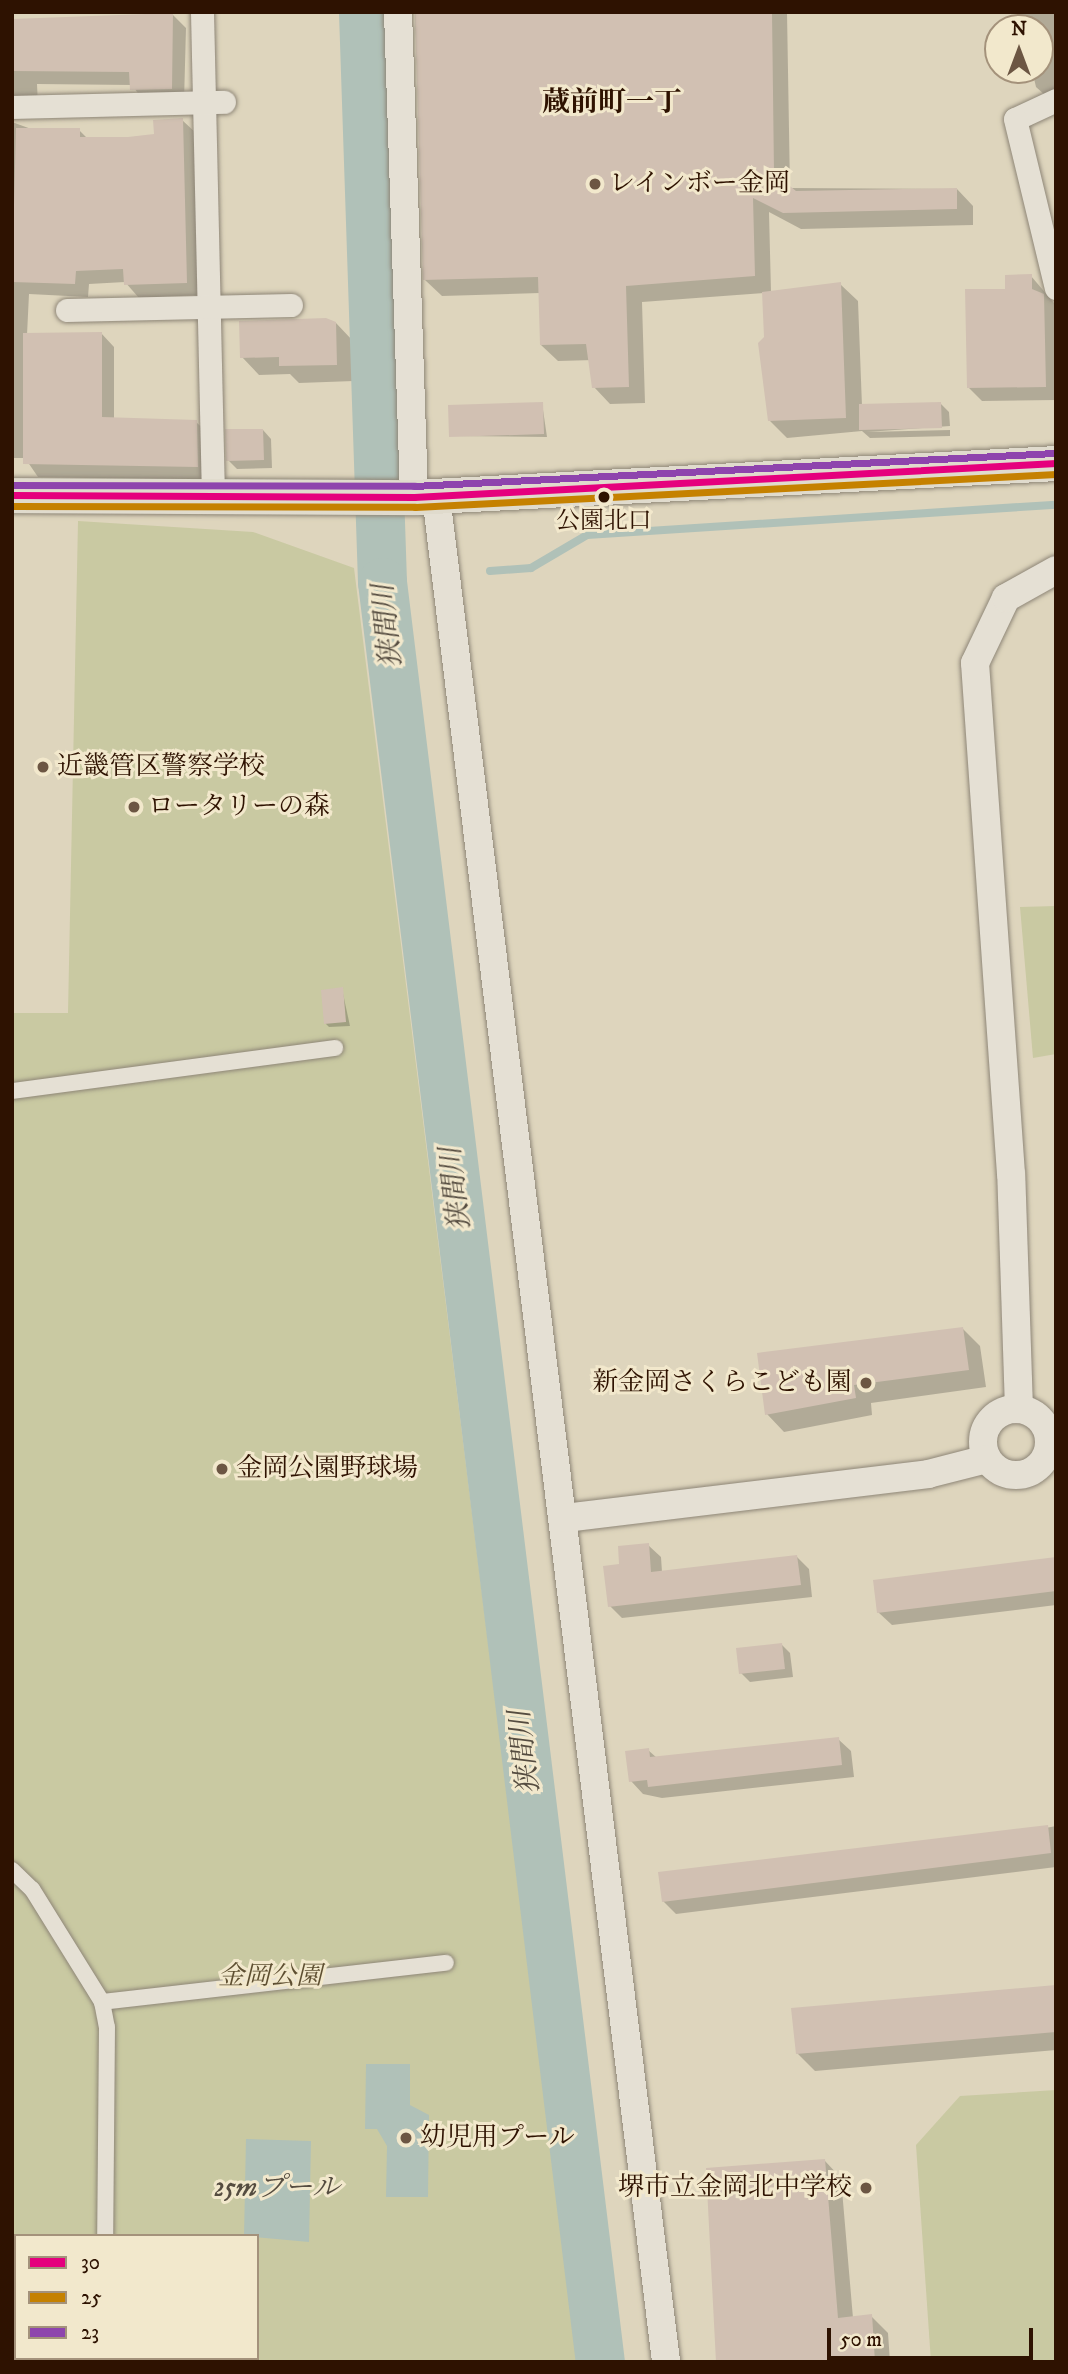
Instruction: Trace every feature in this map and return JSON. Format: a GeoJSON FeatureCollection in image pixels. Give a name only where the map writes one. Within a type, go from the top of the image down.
{"type":"FeatureCollection","features":[{"type":"Feature","properties":{"kind":"main road"},"geometry":{"type":"LineString","coordinates":[[12,495],[213,499],[415,497],[1056,463]]}},
{"type":"Feature","properties":{"kind":"street"},"geometry":{"type":"LineString","coordinates":[[202,12],[215,102],[211,307],[213,499]]}},
{"type":"Feature","properties":{"kind":"street"},"geometry":{"type":"LineString","coordinates":[[398,12],[415,497],[565,1518],[666,2362]]}},
{"type":"Feature","properties":{"kind":"street"},"geometry":{"type":"LineString","coordinates":[[1056,100],[1015,119],[1049,206],[1056,288]]}},
{"type":"Feature","properties":{"kind":"street"},"geometry":{"type":"LineString","coordinates":[[12,107],[215,102]]}},
{"type":"Feature","properties":{"kind":"street"},"geometry":{"type":"LineString","coordinates":[[67,310],[291,305]]}},
{"type":"Feature","properties":{"kind":"street"},"geometry":{"type":"LineString","coordinates":[[1019,1409],[1010,1149],[975,663],[1006,598],[1056,570]]}},
{"type":"Feature","properties":{"kind":"street"},"geometry":{"type":"LineString","coordinates":[[12,1091],[335,1048]]}},
{"type":"Feature","properties":{"kind":"street"},"geometry":{"type":"LineString","coordinates":[[565,1518],[928,1474],[987,1459],[1016,1475],[1050,1462],[1045,1427],[1019,1409],[999,1413],[985,1428],[987,1459]]}},
{"type":"Feature","properties":{"kind":"street"},"geometry":{"type":"LineString","coordinates":[[12,1870],[32,1889],[102,2002],[107,2027],[105,2234]]}},
{"type":"Feature","properties":{"kind":"street"},"geometry":{"type":"LineString","coordinates":[[102,2002],[446,1963]]}},
{"type":"Feature","properties":{"kind":"green space","name":"金岡公園"},"geometry":{"type":"Polygon","coordinates":[[[78,521],[253,532],[354,568],[578,2362],[12,2362],[12,1013],[68,1013],[78,521]]]}},
{"type":"Feature","properties":{"kind":"green space"},"geometry":{"type":"Polygon","coordinates":[[[1056,906],[1056,1054],[1033,1058],[1020,907],[1056,906]]]}},
{"type":"Feature","properties":{"kind":"green space"},"geometry":{"type":"Polygon","coordinates":[[[1056,2090],[1056,2362],[931,2362],[916,2145],[960,2096],[1056,2090]]]}},
{"type":"Feature","properties":{"kind":"water","name":"幼児用プール"},"geometry":{"type":"Polygon","coordinates":[[[366,2064],[410,2064],[410,2105],[429,2115],[428,2197],[386,2197],[387,2146],[377,2129],[365,2129],[366,2064]]]}},
{"type":"Feature","properties":{"kind":"water","name":"25mプール"},"geometry":{"type":"Polygon","coordinates":[[[246,2139],[311,2141],[309,2242],[244,2234],[246,2139]]]}},
{"type":"Feature","properties":{"kind":"building","name":"レインボー金岡"},"geometry":{"type":"Polygon","coordinates":[[[415,12],[772,12],[774,173],[796,191],[957,188],[957,209],[783,213],[753,198],[755,276],[626,286],[629,387],[592,388],[586,344],[540,345],[538,277],[423,280],[415,12]]]}},
{"type":"Feature","properties":{"kind":"building"},"geometry":{"type":"Polygon","coordinates":[[[173,13],[172,89],[130,90],[129,72],[12,71],[12,19],[173,13]]]}},
{"type":"Feature","properties":{"kind":"building"},"geometry":{"type":"Polygon","coordinates":[[[183,118],[187,283],[124,285],[123,269],[76,271],[75,284],[12,282],[16,128],[80,128],[80,137],[128,137],[154,134],[153,120],[183,118]]]}},
{"type":"Feature","properties":{"kind":"building"},"geometry":{"type":"Polygon","coordinates":[[[1032,274],[1032,289],[1044,294],[1046,387],[967,388],[965,289],[1005,289],[1005,275],[1032,274]]]}},
{"type":"Feature","properties":{"kind":"building"},"geometry":{"type":"Polygon","coordinates":[[[841,282],[846,418],[768,421],[758,343],[764,337],[762,292],[841,282]]]}},
{"type":"Feature","properties":{"kind":"building"},"geometry":{"type":"Polygon","coordinates":[[[326,318],[336,322],[337,365],[279,366],[279,357],[240,358],[239,321],[326,318]]]}},
{"type":"Feature","properties":{"kind":"building"},"geometry":{"type":"Polygon","coordinates":[[[102,332],[102,417],[197,420],[198,467],[23,464],[23,333],[102,332]]]}},
{"type":"Feature","properties":{"kind":"building"},"geometry":{"type":"Polygon","coordinates":[[[543,402],[544,434],[449,437],[448,405],[543,402]]]}},
{"type":"Feature","properties":{"kind":"building"},"geometry":{"type":"Polygon","coordinates":[[[941,402],[942,428],[859,430],[859,404],[941,402]]]}},
{"type":"Feature","properties":{"kind":"building"},"geometry":{"type":"Polygon","coordinates":[[[225,429],[263,429],[264,460],[226,461],[225,429]]]}},
{"type":"Feature","properties":{"kind":"building"},"geometry":{"type":"Polygon","coordinates":[[[343,987],[346,1022],[324,1024],[321,990],[343,987]]]}},
{"type":"Feature","properties":{"kind":"building"},"geometry":{"type":"Polygon","coordinates":[[[963,1327],[969,1370],[854,1385],[856,1398],[765,1415],[757,1353],[963,1327]]]}},
{"type":"Feature","properties":{"kind":"building"},"geometry":{"type":"Polygon","coordinates":[[[649,1543],[651,1572],[797,1555],[801,1585],[608,1607],[603,1566],[619,1564],[618,1546],[649,1543]]]}},
{"type":"Feature","properties":{"kind":"building"},"geometry":{"type":"Polygon","coordinates":[[[1056,1557],[1056,1591],[877,1613],[873,1580],[1056,1557]]]}},
{"type":"Feature","properties":{"kind":"building"},"geometry":{"type":"Polygon","coordinates":[[[782,1643],[785,1669],[739,1674],[736,1648],[782,1643]]]}},
{"type":"Feature","properties":{"kind":"building"},"geometry":{"type":"Polygon","coordinates":[[[839,1737],[842,1765],[648,1787],[647,1780],[629,1782],[625,1751],[649,1748],[650,1757],[839,1737]]]}},
{"type":"Feature","properties":{"kind":"building"},"geometry":{"type":"Polygon","coordinates":[[[1048,1825],[1051,1853],[662,1902],[658,1872],[1048,1825]]]}},
{"type":"Feature","properties":{"kind":"building"},"geometry":{"type":"Polygon","coordinates":[[[1056,1985],[1056,2032],[796,2054],[791,2008],[1056,1985]]]}},
{"type":"Feature","properties":{"kind":"building"},"geometry":{"type":"Polygon","coordinates":[[[825,2159],[838,2318],[872,2314],[875,2362],[716,2362],[706,2168],[825,2159]]]}},
{"type":"Feature","properties":{"kind":"waterway","name":"狭間川"},"geometry":{"type":"LineString","coordinates":[[363,12],[382,582],[600,2362]]}},
{"type":"Feature","properties":{"kind":"waterway"},"geometry":{"type":"LineString","coordinates":[[490,571],[531,568],[587,535],[1056,505]]}},
{"type":"Feature","properties":{"kind":"transit line","name":"23"},"geometry":{"type":"LineString","coordinates":[[12,485],[414,486],[1055,453]]}},
{"type":"Feature","properties":{"kind":"transit line","name":"30"},"geometry":{"type":"LineString","coordinates":[[12,495],[414,497],[1056,463]]}},
{"type":"Feature","properties":{"kind":"transit line","name":"25"},"geometry":{"type":"LineString","coordinates":[[12,506],[415,507],[1056,474]]}},
{"type":"Feature","properties":{"kind":"place","name":"レインボー金岡"},"geometry":{"type":"Point","coordinates":[595,184]}},
{"type":"Feature","properties":{"kind":"place","name":"公園北口"},"geometry":{"type":"Point","coordinates":[604,497]}},
{"type":"Feature","properties":{"kind":"place","name":"近畿管区警察学校"},"geometry":{"type":"Point","coordinates":[43,767]}},
{"type":"Feature","properties":{"kind":"place","name":"ロータリーの森"},"geometry":{"type":"Point","coordinates":[134,807]}},
{"type":"Feature","properties":{"kind":"place","name":"新金岡さくらこども園"},"geometry":{"type":"Point","coordinates":[866,1383]}},
{"type":"Feature","properties":{"kind":"place","name":"金岡公園野球場"},"geometry":{"type":"Point","coordinates":[222,1469]}},
{"type":"Feature","properties":{"kind":"place","name":"幼児用プール"},"geometry":{"type":"Point","coordinates":[406,2138]}},
{"type":"Feature","properties":{"kind":"place","name":"堺市立金岡北中学校"},"geometry":{"type":"Point","coordinates":[866,2188]}},
{"type":"Feature","properties":{"kind":"district","name":"蔵前町一丁"},"geometry":{"type":"Point","coordinates":[612,103]}}]}
